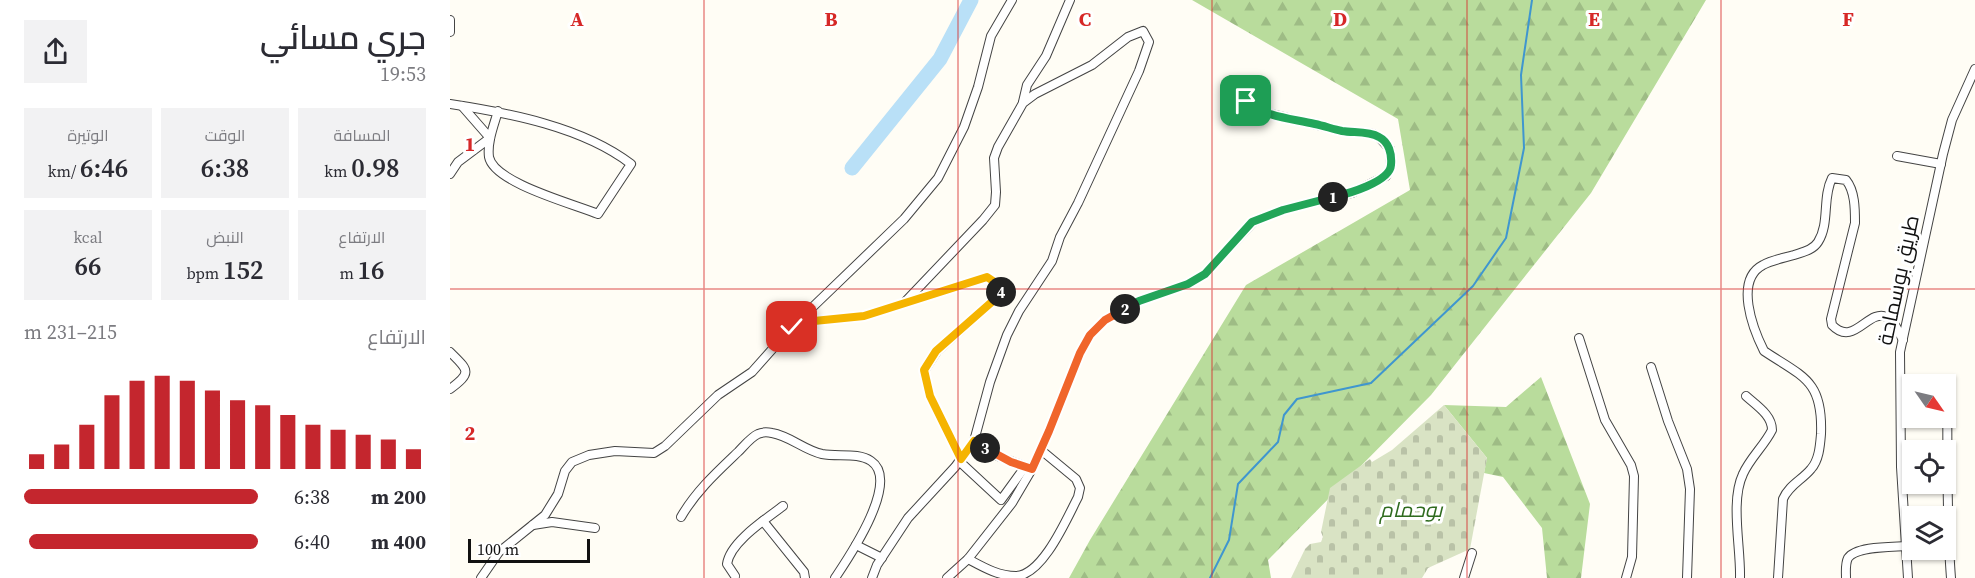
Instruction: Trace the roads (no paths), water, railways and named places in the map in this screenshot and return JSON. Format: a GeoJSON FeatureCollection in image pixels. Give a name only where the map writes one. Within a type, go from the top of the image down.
{"type":"FeatureCollection","features":[{"type":"Feature","properties":{"kind":"street"},"geometry":{"type":"LineString","coordinates":[[481,578],[500,552],[545,515],[558,494],[565,471],[572,462],[589,455],[615,452],[654,453],[665,446],[718,395],[752,372],[792,327],[903,219],[938,178],[964,127],[978,87],[991,36],[1012,0]]}},
{"type":"Feature","properties":{"kind":"street"},"geometry":{"type":"LineString","coordinates":[[904,303],[995,205],[994,158],[998,147],[1023,103],[1028,85],[1046,56],[1070,0]]}},
{"type":"Feature","properties":{"kind":"street"},"geometry":{"type":"LineString","coordinates":[[450,20],[450,32]]}},
{"type":"Feature","properties":{"kind":"street"},"geometry":{"type":"LineString","coordinates":[[872,578],[908,518],[974,441],[990,382],[1007,335],[1019,311],[1052,261],[1060,237],[1139,70],[1149,42],[1143,31],[1128,37],[1092,65],[1035,94],[1023,103]]}},
{"type":"Feature","properties":{"kind":"street","name":"طريق بوسماحة"},"geometry":{"type":"LineString","coordinates":[[1903,506],[1900,352],[1952,120],[1975,69]]}},
{"type":"Feature","properties":{"kind":"street"},"geometry":{"type":"LineString","coordinates":[[947,578],[968,559],[1009,507],[1041,450],[1080,353],[1090,335],[1105,320],[1139,301],[1188,284],[1205,274],[1252,222],[1283,210],[1352,193],[1386,176],[1391,167],[1390,149],[1379,137],[1372,134],[1342,131],[1259,111],[1246,101],[1232,80]]}},
{"type":"Feature","properties":{"kind":"street"},"geometry":{"type":"LineString","coordinates":[[450,104],[498,111],[513,114],[579,136],[616,152],[631,164],[598,214],[514,182],[497,169],[489,158],[490,138],[498,111]]}},
{"type":"Feature","properties":{"kind":"street"},"geometry":{"type":"LineString","coordinates":[[462,106],[490,138]]}},
{"type":"Feature","properties":{"kind":"street"},"geometry":{"type":"LineString","coordinates":[[450,174],[458,162],[490,138]]}},
{"type":"Feature","properties":{"kind":"street"},"geometry":{"type":"LineString","coordinates":[[1897,156],[1941,164]]}},
{"type":"Feature","properties":{"kind":"street"},"geometry":{"type":"LineString","coordinates":[[1778,578],[1783,499],[1786,491],[1811,470],[1817,460],[1822,414],[1819,399],[1804,376],[1764,351],[1748,306],[1748,291],[1752,276],[1762,265],[1809,250],[1817,244],[1826,215],[1828,185],[1832,178],[1846,180],[1851,186],[1855,223],[1831,319],[1832,325],[1844,333],[1853,331],[1879,316],[1887,317],[1903,340]]}},
{"type":"Feature","properties":{"kind":"street"},"geometry":{"type":"LineString","coordinates":[[792,327],[814,321],[864,316],[987,277],[999,285],[1002,293],[936,351],[924,370],[930,396],[960,460],[1009,507]]}},
{"type":"Feature","properties":{"kind":"street"},"geometry":{"type":"LineString","coordinates":[[1579,338],[1605,420],[1631,465],[1634,476],[1632,557],[1626,578]]}},
{"type":"Feature","properties":{"kind":"street"},"geometry":{"type":"LineString","coordinates":[[450,352],[466,368],[467,373],[464,379],[450,389]]}},
{"type":"Feature","properties":{"kind":"street"},"geometry":{"type":"LineString","coordinates":[[1652,367],[1668,421],[1687,469],[1690,489],[1687,578]]}},
{"type":"Feature","properties":{"kind":"street"},"geometry":{"type":"LineString","coordinates":[[1740,578],[1737,508],[1739,487],[1747,466],[1772,430],[1772,424],[1766,414],[1746,396]]}},
{"type":"Feature","properties":{"kind":"street"},"geometry":{"type":"LineString","coordinates":[[1947,428],[1946,493],[1951,578]]}},
{"type":"Feature","properties":{"kind":"street"},"geometry":{"type":"LineString","coordinates":[[681,517],[704,485],[756,434],[771,433],[790,438],[821,454],[862,457],[877,466],[881,474],[881,484],[877,501],[856,545],[835,578]]}},
{"type":"Feature","properties":{"kind":"street"},"geometry":{"type":"LineString","coordinates":[[974,441],[998,456],[1029,468]]}},
{"type":"Feature","properties":{"kind":"street"},"geometry":{"type":"LineString","coordinates":[[968,559],[993,572],[1018,576],[1030,571],[1048,552],[1078,497],[1080,488],[1076,479],[1041,450]]}},
{"type":"Feature","properties":{"kind":"street"},"geometry":{"type":"LineString","coordinates":[[1001,500],[1029,468]]}},
{"type":"Feature","properties":{"kind":"street"},"geometry":{"type":"LineString","coordinates":[[735,576],[727,564],[736,545],[783,506]]}},
{"type":"Feature","properties":{"kind":"street"},"geometry":{"type":"LineString","coordinates":[[764,521],[804,572],[805,578]]}},
{"type":"Feature","properties":{"kind":"street"},"geometry":{"type":"LineString","coordinates":[[531,526],[552,522],[595,528]]}},
{"type":"Feature","properties":{"kind":"street"},"geometry":{"type":"LineString","coordinates":[[856,545],[882,558]]}},
{"type":"Feature","properties":{"kind":"street"},"geometry":{"type":"LineString","coordinates":[[1846,578],[1848,558],[1853,554],[1864,549],[1902,546]]}},
{"type":"Feature","properties":{"kind":"street"},"geometry":{"type":"LineString","coordinates":[[1464,578],[1472,553]]}},
{"type":"Feature","properties":{"kind":"street","name":"طريق بوسماحة"},"geometry":{"type":"LineString","coordinates":[[1907,560],[1908,578]]}},
{"type":"Feature","properties":{"kind":"waterway"},"geometry":{"type":"LineString","coordinates":[[852,168],[940,59],[971,0]]}},
{"type":"Feature","properties":{"kind":"waterway"},"geometry":{"type":"LineString","coordinates":[[1210,578],[1229,540],[1238,484],[1278,442],[1284,415],[1297,399],[1371,383],[1473,286],[1506,238],[1524,148],[1521,75],[1532,0]]}},
{"type":"Feature","properties":{"kind":"park label","name":"بوحمام"},"geometry":{"type":"Point","coordinates":[1411,509]}}]}
